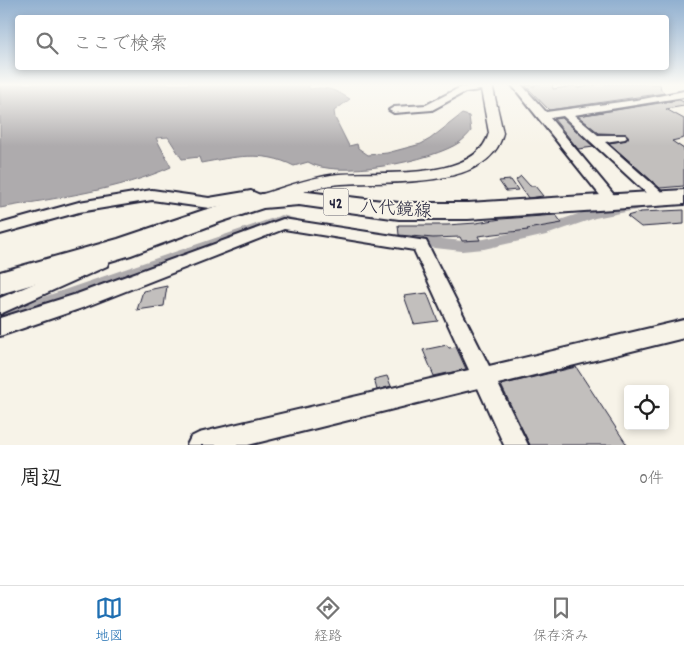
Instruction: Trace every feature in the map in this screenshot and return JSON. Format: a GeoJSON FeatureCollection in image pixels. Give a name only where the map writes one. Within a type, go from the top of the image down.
{"type":"FeatureCollection","features":[{"type":"Feature","properties":{"kind":"main road","name":"八代鏡線"},"geometry":{"type":"LineString","coordinates":[[0,283],[122,248],[212,216],[262,201],[299,198],[398,211],[468,211],[684,197]]}},
{"type":"Feature","properties":{"kind":"street"},"geometry":{"type":"LineString","coordinates":[[394,110],[428,108],[436,105]]}},
{"type":"Feature","properties":{"kind":"street"},"geometry":{"type":"LineString","coordinates":[[0,229],[79,208],[152,195],[209,203],[251,196],[262,201],[307,184],[334,180],[428,175],[457,169],[476,161],[489,150],[495,137],[496,129],[490,105]]}},
{"type":"Feature","properties":{"kind":"street"},"geometry":{"type":"LineString","coordinates":[[534,105],[612,201]]}},
{"type":"Feature","properties":{"kind":"street"},"geometry":{"type":"LineString","coordinates":[[543,116],[617,105]]}},
{"type":"Feature","properties":{"kind":"street"},"geometry":{"type":"LineString","coordinates":[[566,113],[660,198]]}},
{"type":"Feature","properties":{"kind":"street"},"geometry":{"type":"LineString","coordinates":[[595,139],[621,138]]}},
{"type":"Feature","properties":{"kind":"street"},"geometry":{"type":"LineString","coordinates":[[0,327],[79,301],[282,224],[420,245],[516,445]]}},
{"type":"Feature","properties":{"kind":"street"},"geometry":{"type":"LineString","coordinates":[[0,306],[101,261],[122,248]]}},
{"type":"Feature","properties":{"kind":"street"},"geometry":{"type":"LineString","coordinates":[[199,445],[684,329]]}},
{"type":"Feature","properties":{"kind":"shaded area"},"geometry":{"type":"Polygon","coordinates":[[[0,105],[342,105],[334,111],[335,118],[349,146],[357,144],[358,148],[368,155],[387,153],[421,144],[462,114],[469,116],[471,131],[460,142],[447,149],[429,156],[361,169],[321,167],[308,162],[294,166],[260,156],[237,157],[201,163],[199,157],[182,159],[168,137],[156,138],[171,167],[130,182],[65,197],[0,208],[0,105]]]}},
{"type":"Feature","properties":{"kind":"building"},"geometry":{"type":"Polygon","coordinates":[[[544,105],[585,105],[549,110],[544,105]]]}},
{"type":"Feature","properties":{"kind":"building"},"geometry":{"type":"Polygon","coordinates":[[[649,105],[684,105],[666,109],[684,119],[684,138],[672,141],[684,149],[684,186],[660,188],[609,143],[626,140],[629,137],[626,134],[599,133],[578,116],[649,105]]]}},
{"type":"Feature","properties":{"kind":"building"},"geometry":{"type":"Polygon","coordinates":[[[562,118],[594,147],[578,149],[554,119],[562,118]]]}},
{"type":"Feature","properties":{"kind":"building"},"geometry":{"type":"Polygon","coordinates":[[[521,176],[530,186],[535,186],[543,196],[528,198],[516,180],[521,176]]]}},
{"type":"Feature","properties":{"kind":"building"},"geometry":{"type":"Polygon","coordinates":[[[511,180],[518,190],[506,191],[499,181],[511,180]]]}},
{"type":"Feature","properties":{"kind":"building"},"geometry":{"type":"Polygon","coordinates":[[[684,210],[684,224],[641,227],[627,216],[641,212],[684,210]]]}},
{"type":"Feature","properties":{"kind":"building"},"geometry":{"type":"Polygon","coordinates":[[[556,215],[562,223],[528,230],[478,236],[480,240],[462,241],[460,237],[433,238],[399,235],[398,225],[447,225],[556,215]]]}},
{"type":"Feature","properties":{"kind":"building"},"geometry":{"type":"Polygon","coordinates":[[[167,286],[164,306],[137,310],[143,291],[167,286]]]}},
{"type":"Feature","properties":{"kind":"building"},"geometry":{"type":"Polygon","coordinates":[[[427,293],[438,321],[414,324],[404,296],[427,293]]]}},
{"type":"Feature","properties":{"kind":"building"},"geometry":{"type":"Polygon","coordinates":[[[447,345],[449,348],[456,347],[466,369],[434,376],[423,350],[447,345]]]}},
{"type":"Feature","properties":{"kind":"building"},"geometry":{"type":"Polygon","coordinates":[[[576,367],[627,445],[530,445],[501,385],[576,367]]]}},
{"type":"Feature","properties":{"kind":"building"},"geometry":{"type":"Polygon","coordinates":[[[387,376],[391,386],[377,390],[374,379],[387,376]]]}},
{"type":"Feature","properties":{"kind":"waterway"},"geometry":{"type":"LineString","coordinates":[[408,240],[462,246],[484,244],[546,230],[593,214],[636,206]]}},
{"type":"Feature","properties":{"kind":"waterway"},"geometry":{"type":"LineString","coordinates":[[0,320],[274,222],[282,220],[295,223]]}}]}
